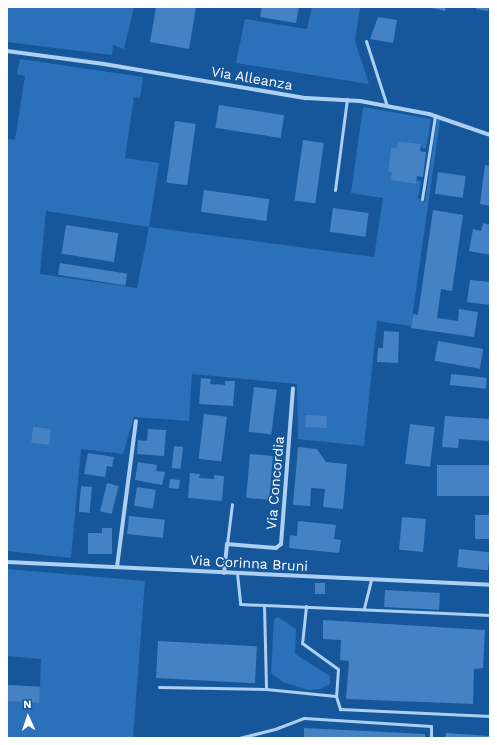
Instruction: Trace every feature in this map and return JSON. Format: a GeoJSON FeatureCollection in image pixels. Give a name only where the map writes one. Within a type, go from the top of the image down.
{"type":"FeatureCollection","features":[{"type":"Feature","properties":{"kind":"street","name":"Via Alleanza"},"geometry":{"type":"LineString","coordinates":[[7,51],[104,64],[306,98],[347,99],[435,116],[490,135]]}},
{"type":"Feature","properties":{"kind":"street","name":"Via Concordia"},"geometry":{"type":"LineString","coordinates":[[228,544],[276,548],[281,544],[293,388]]}},
{"type":"Feature","properties":{"kind":"street"},"geometry":{"type":"LineString","coordinates":[[117,567],[136,422]]}},
{"type":"Feature","properties":{"kind":"street"},"geometry":{"type":"LineString","coordinates":[[224,573],[228,544]]}},
{"type":"Feature","properties":{"kind":"street","name":"Via Corinna Bruni"},"geometry":{"type":"LineString","coordinates":[[7,562],[490,585]]}},
{"type":"Feature","properties":{"kind":"lane"},"geometry":{"type":"LineString","coordinates":[[366,41],[387,106]]}},
{"type":"Feature","properties":{"kind":"lane"},"geometry":{"type":"LineString","coordinates":[[335,190],[347,99]]}},
{"type":"Feature","properties":{"kind":"lane"},"geometry":{"type":"LineString","coordinates":[[422,199],[435,116]]}},
{"type":"Feature","properties":{"kind":"lane"},"geometry":{"type":"LineString","coordinates":[[228,544],[232,504]]}},
{"type":"Feature","properties":{"kind":"lane"},"geometry":{"type":"LineString","coordinates":[[237,573],[240,604],[364,608],[490,615]]}},
{"type":"Feature","properties":{"kind":"lane"},"geometry":{"type":"LineString","coordinates":[[364,608],[371,580]]}},
{"type":"Feature","properties":{"kind":"lane"},"geometry":{"type":"LineString","coordinates":[[264,604],[266,689]]}},
{"type":"Feature","properties":{"kind":"lane"},"geometry":{"type":"LineString","coordinates":[[306,606],[302,643],[338,669],[336,696],[340,709],[490,716]]}},
{"type":"Feature","properties":{"kind":"lane"},"geometry":{"type":"LineString","coordinates":[[159,687],[266,689],[336,696]]}},
{"type":"Feature","properties":{"kind":"lane"},"geometry":{"type":"LineString","coordinates":[[239,738],[275,729],[304,718],[431,726],[431,738]]}},
{"type":"Feature","properties":{"kind":"shaded area"},"geometry":{"type":"Polygon","coordinates":[[[7,7],[134,7],[124,49],[113,45],[112,55],[7,42],[7,7]]]}},
{"type":"Feature","properties":{"kind":"shaded area"},"geometry":{"type":"Polygon","coordinates":[[[312,7],[360,7],[355,41],[369,84],[236,63],[245,19],[307,29],[312,7]]]}},
{"type":"Feature","properties":{"kind":"shaded area"},"geometry":{"type":"Polygon","coordinates":[[[20,59],[143,77],[140,98],[134,97],[125,158],[159,163],[149,227],[374,257],[383,198],[351,193],[363,107],[431,119],[426,149],[421,147],[421,144],[398,141],[397,148],[391,147],[388,172],[392,172],[392,180],[416,184],[416,180],[421,181],[418,198],[425,202],[437,120],[440,120],[411,326],[377,321],[364,446],[298,439],[297,384],[192,374],[189,421],[134,417],[123,454],[81,449],[71,558],[7,551],[7,139],[15,140],[25,76],[17,74],[20,59]],[[46,211],[40,274],[137,288],[149,227],[46,211]]]}},
{"type":"Feature","properties":{"kind":"shaded area"},"geometry":{"type":"Polygon","coordinates":[[[7,569],[145,581],[133,738],[7,738],[7,685],[40,687],[41,659],[7,656],[7,569]]]}},
{"type":"Feature","properties":{"kind":"shaded area"},"geometry":{"type":"Polygon","coordinates":[[[278,617],[296,629],[295,654],[330,676],[330,684],[320,689],[308,690],[283,682],[271,673],[274,620],[278,617]]]}},
{"type":"Feature","properties":{"kind":"building"},"geometry":{"type":"Polygon","coordinates":[[[156,7],[196,7],[189,49],[150,42],[156,7]]]}},
{"type":"Feature","properties":{"kind":"building"},"geometry":{"type":"Polygon","coordinates":[[[262,7],[299,7],[296,23],[260,17],[262,7]]]}},
{"type":"Feature","properties":{"kind":"building"},"geometry":{"type":"Polygon","coordinates":[[[427,7],[446,7],[445,11],[427,7]]]}},
{"type":"Feature","properties":{"kind":"building"},"geometry":{"type":"Polygon","coordinates":[[[476,7],[489,7],[488,11],[476,9],[476,7]]]}},
{"type":"Feature","properties":{"kind":"building"},"geometry":{"type":"Polygon","coordinates":[[[378,17],[397,20],[393,43],[370,39],[378,17]]]}},
{"type":"Feature","properties":{"kind":"building"},"geometry":{"type":"Polygon","coordinates":[[[219,105],[284,115],[281,138],[215,128],[219,105]]]}},
{"type":"Feature","properties":{"kind":"building"},"geometry":{"type":"Polygon","coordinates":[[[175,121],[196,124],[187,185],[166,182],[175,121]]]}},
{"type":"Feature","properties":{"kind":"building"},"geometry":{"type":"Polygon","coordinates":[[[303,140],[324,143],[315,203],[295,200],[303,140]]]}},
{"type":"Feature","properties":{"kind":"building"},"geometry":{"type":"Polygon","coordinates":[[[398,141],[421,144],[420,151],[426,152],[423,177],[417,176],[416,184],[391,180],[392,172],[388,172],[391,147],[397,148],[398,141]]]}},
{"type":"Feature","properties":{"kind":"building"},"geometry":{"type":"Polygon","coordinates":[[[485,165],[490,166],[490,206],[480,204],[485,165]]]}},
{"type":"Feature","properties":{"kind":"building"},"geometry":{"type":"Polygon","coordinates":[[[438,172],[466,176],[463,198],[435,194],[438,172]]]}},
{"type":"Feature","properties":{"kind":"building"},"geometry":{"type":"Polygon","coordinates":[[[204,190],[269,199],[266,221],[201,212],[204,190]]]}},
{"type":"Feature","properties":{"kind":"building"},"geometry":{"type":"Polygon","coordinates":[[[333,208],[369,213],[365,237],[330,232],[333,208]]]}},
{"type":"Feature","properties":{"kind":"building"},"geometry":{"type":"Polygon","coordinates":[[[433,210],[463,215],[452,291],[441,289],[437,318],[458,321],[459,309],[478,312],[474,337],[411,328],[413,314],[418,315],[433,210]]]}},
{"type":"Feature","properties":{"kind":"building"},"geometry":{"type":"Polygon","coordinates":[[[483,223],[490,225],[490,255],[469,251],[473,229],[481,231],[483,223]]]}},
{"type":"Feature","properties":{"kind":"building"},"geometry":{"type":"Polygon","coordinates":[[[66,225],[118,233],[114,262],[61,254],[66,225]]]}},
{"type":"Feature","properties":{"kind":"building"},"geometry":{"type":"Polygon","coordinates":[[[60,263],[127,274],[125,285],[58,275],[60,263]]]}},
{"type":"Feature","properties":{"kind":"building"},"geometry":{"type":"Polygon","coordinates":[[[470,280],[490,282],[490,305],[467,302],[470,280]]]}},
{"type":"Feature","properties":{"kind":"building"},"geometry":{"type":"Polygon","coordinates":[[[384,331],[399,332],[398,363],[377,362],[378,348],[383,348],[384,331]]]}},
{"type":"Feature","properties":{"kind":"building"},"geometry":{"type":"Polygon","coordinates":[[[438,341],[483,349],[480,369],[435,361],[438,341]]]}},
{"type":"Feature","properties":{"kind":"building"},"geometry":{"type":"Polygon","coordinates":[[[451,374],[487,378],[486,389],[450,385],[451,374]]]}},
{"type":"Feature","properties":{"kind":"building"},"geometry":{"type":"Polygon","coordinates":[[[201,378],[211,379],[210,384],[225,385],[225,381],[235,381],[233,406],[199,404],[201,378]]]}},
{"type":"Feature","properties":{"kind":"building"},"geometry":{"type":"Polygon","coordinates":[[[254,387],[277,390],[271,434],[249,432],[254,387]]]}},
{"type":"Feature","properties":{"kind":"building"},"geometry":{"type":"Polygon","coordinates":[[[204,414],[227,417],[221,461],[199,459],[204,414]]]}},
{"type":"Feature","properties":{"kind":"building"},"geometry":{"type":"Polygon","coordinates":[[[306,415],[327,416],[326,428],[305,427],[306,415]]]}},
{"type":"Feature","properties":{"kind":"building"},"geometry":{"type":"Polygon","coordinates":[[[445,416],[490,419],[490,441],[459,439],[458,448],[442,447],[445,416]]]}},
{"type":"Feature","properties":{"kind":"building"},"geometry":{"type":"Polygon","coordinates":[[[410,424],[435,427],[430,467],[405,464],[410,424]]]}},
{"type":"Feature","properties":{"kind":"building"},"geometry":{"type":"Polygon","coordinates":[[[33,427],[51,429],[49,445],[31,443],[33,427]]]}},
{"type":"Feature","properties":{"kind":"building"},"geometry":{"type":"Polygon","coordinates":[[[148,429],[166,430],[164,456],[137,454],[138,440],[147,441],[148,429]]]}},
{"type":"Feature","properties":{"kind":"building"},"geometry":{"type":"Polygon","coordinates":[[[174,446],[183,447],[181,469],[172,468],[174,446]]]}},
{"type":"Feature","properties":{"kind":"building"},"geometry":{"type":"Polygon","coordinates":[[[298,447],[317,449],[326,462],[347,464],[343,509],[323,507],[325,489],[311,488],[310,506],[293,505],[298,447]]]}},
{"type":"Feature","properties":{"kind":"building"},"geometry":{"type":"Polygon","coordinates":[[[88,453],[114,457],[112,467],[107,466],[105,477],[84,474],[88,453]]]}},
{"type":"Feature","properties":{"kind":"building"},"geometry":{"type":"Polygon","coordinates":[[[250,454],[273,456],[269,500],[246,498],[250,454]]]}},
{"type":"Feature","properties":{"kind":"building"},"geometry":{"type":"Polygon","coordinates":[[[138,462],[157,465],[156,471],[165,472],[162,485],[135,480],[138,462]]]}},
{"type":"Feature","properties":{"kind":"building"},"geometry":{"type":"Polygon","coordinates":[[[437,465],[490,465],[490,496],[437,496],[437,465]]]}},
{"type":"Feature","properties":{"kind":"building"},"geometry":{"type":"Polygon","coordinates":[[[190,473],[200,474],[199,478],[214,479],[214,475],[224,476],[222,501],[188,498],[190,473]]]}},
{"type":"Feature","properties":{"kind":"building"},"geometry":{"type":"Polygon","coordinates":[[[170,479],[180,480],[179,489],[169,488],[170,479]]]}},
{"type":"Feature","properties":{"kind":"building"},"geometry":{"type":"Polygon","coordinates":[[[107,483],[119,486],[112,514],[100,511],[107,483]]]}},
{"type":"Feature","properties":{"kind":"building"},"geometry":{"type":"Polygon","coordinates":[[[81,486],[92,487],[90,513],[79,512],[81,486]]]}},
{"type":"Feature","properties":{"kind":"building"},"geometry":{"type":"Polygon","coordinates":[[[137,487],[156,490],[153,509],[134,506],[137,487]]]}},
{"type":"Feature","properties":{"kind":"building"},"geometry":{"type":"Polygon","coordinates":[[[475,515],[490,515],[490,539],[475,539],[475,515]]]}},
{"type":"Feature","properties":{"kind":"building"},"geometry":{"type":"Polygon","coordinates":[[[129,516],[165,520],[163,538],[127,534],[129,516]]]}},
{"type":"Feature","properties":{"kind":"building"},"geometry":{"type":"Polygon","coordinates":[[[402,517],[426,519],[423,552],[399,550],[402,517]]]}},
{"type":"Feature","properties":{"kind":"building"},"geometry":{"type":"Polygon","coordinates":[[[298,521],[336,525],[334,539],[341,540],[339,553],[289,548],[290,535],[297,536],[298,521]]]}},
{"type":"Feature","properties":{"kind":"building"},"geometry":{"type":"Polygon","coordinates":[[[102,528],[112,528],[112,554],[88,554],[88,533],[102,533],[102,528]]]}},
{"type":"Feature","properties":{"kind":"building"},"geometry":{"type":"Polygon","coordinates":[[[459,549],[490,552],[488,570],[457,567],[459,549]]]}},
{"type":"Feature","properties":{"kind":"building"},"geometry":{"type":"Polygon","coordinates":[[[315,583],[325,583],[325,594],[315,594],[315,583]]]}},
{"type":"Feature","properties":{"kind":"building"},"geometry":{"type":"Polygon","coordinates":[[[385,590],[440,593],[439,610],[384,607],[385,590]]]}},
{"type":"Feature","properties":{"kind":"building"},"geometry":{"type":"Polygon","coordinates":[[[323,620],[485,630],[483,668],[474,669],[473,704],[346,699],[349,661],[340,660],[341,640],[323,639],[323,620]]]}},
{"type":"Feature","properties":{"kind":"building"},"geometry":{"type":"Polygon","coordinates":[[[158,641],[257,646],[255,683],[156,678],[158,641]]]}},
{"type":"Feature","properties":{"kind":"building"},"geometry":{"type":"Polygon","coordinates":[[[7,685],[40,687],[39,703],[7,701],[7,685]]]}},
{"type":"Feature","properties":{"kind":"building"},"geometry":{"type":"Polygon","coordinates":[[[304,728],[425,734],[425,738],[304,738],[304,728]]]}},
{"type":"Feature","properties":{"kind":"building"},"geometry":{"type":"Polygon","coordinates":[[[446,733],[490,736],[490,738],[445,738],[446,733]]]}}]}
